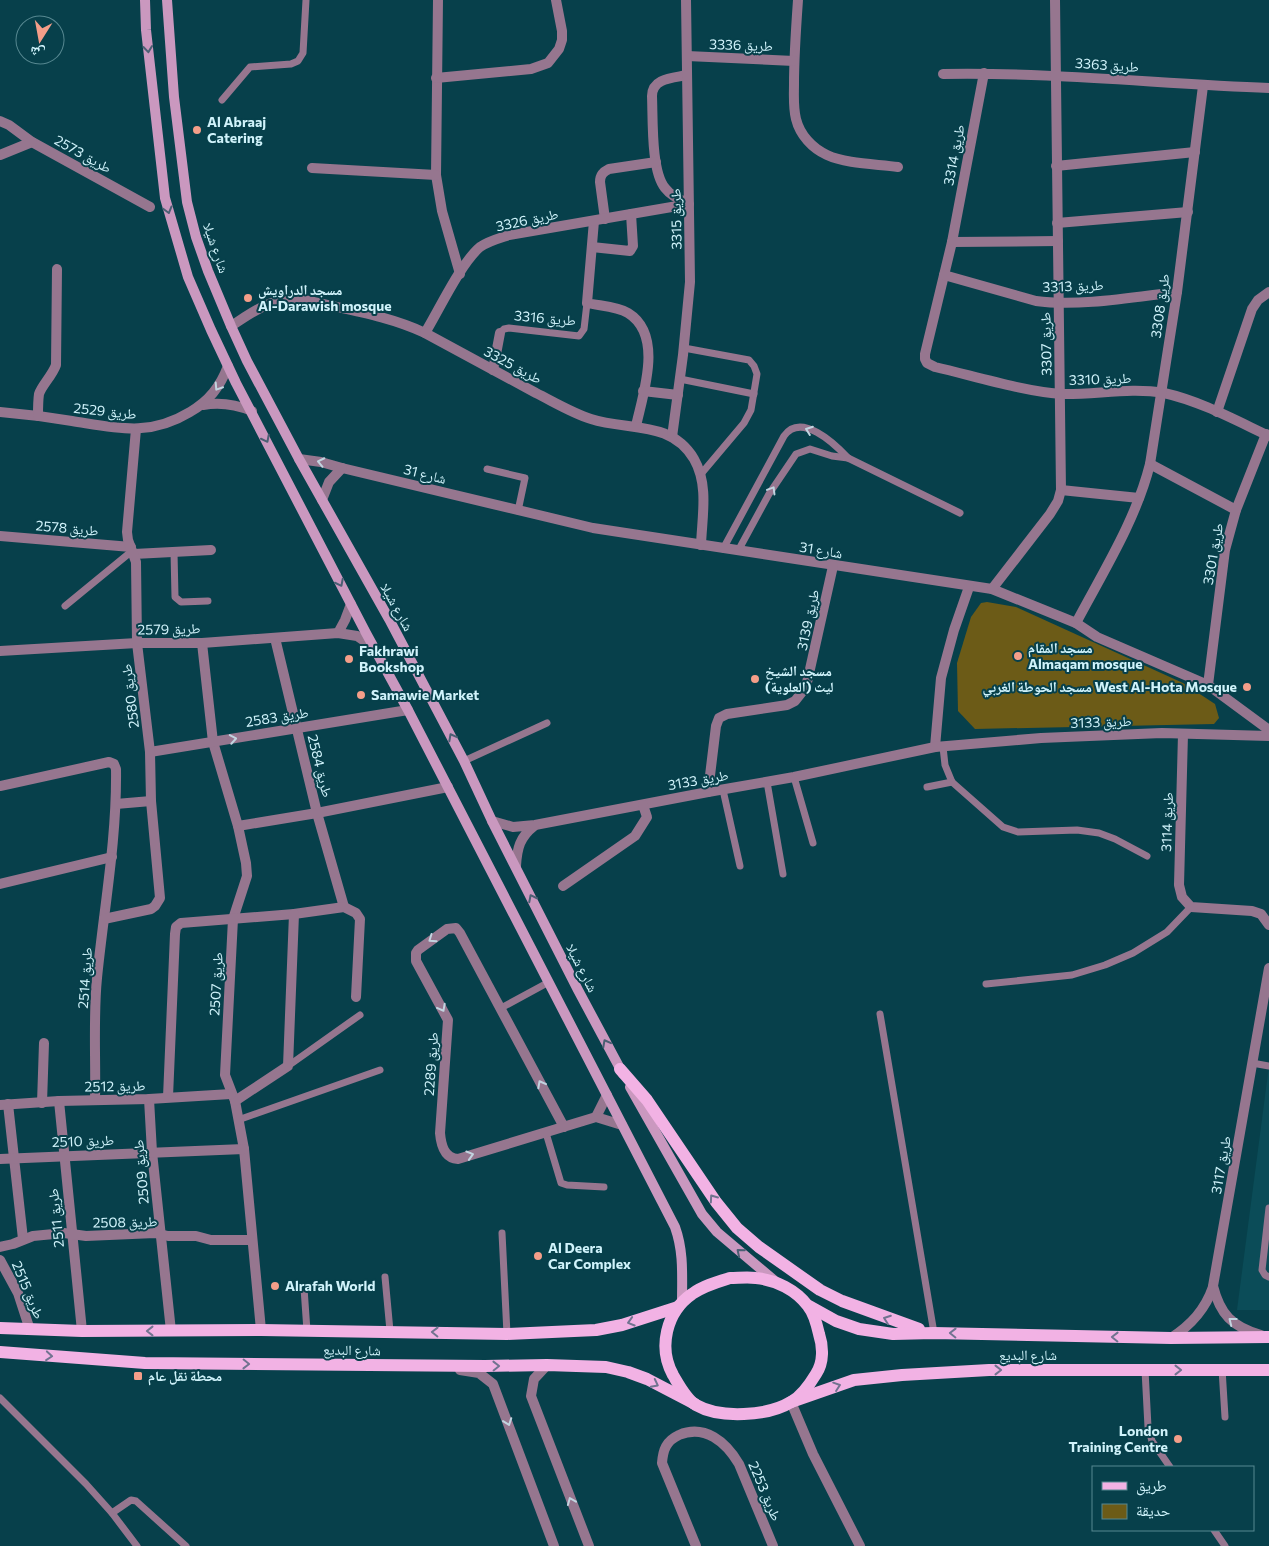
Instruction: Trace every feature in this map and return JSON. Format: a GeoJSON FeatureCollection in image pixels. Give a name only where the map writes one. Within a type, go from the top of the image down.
{"type":"FeatureCollection","features":[{"type":"Feature","properties":{"kind":"main road"},"geometry":{"type":"LineString","coordinates":[[145,0],[147,40],[165,198],[188,277],[228,366],[373,647],[448,786],[675,1227],[681,1243],[682,1256],[680,1305]]}},
{"type":"Feature","properties":{"kind":"main road","name":"شارع شيلا"},"geometry":{"type":"LineString","coordinates":[[168,0],[174,97],[187,202],[196,237],[208,271],[247,361],[298,459],[389,619],[464,761],[492,821],[620,1069],[702,1214],[717,1232],[778,1283]]}},
{"type":"Feature","properties":{"kind":"main road"},"geometry":{"type":"LineString","coordinates":[[620,1069],[646,1100],[716,1202],[737,1228],[759,1247],[820,1290],[842,1302],[908,1327],[934,1333]]}},
{"type":"Feature","properties":{"kind":"main road"},"geometry":{"type":"LineString","coordinates":[[730,1278],[756,1278],[778,1283],[792,1290],[809,1306],[820,1336],[822,1359],[812,1380],[791,1402],[748,1414],[715,1411],[695,1404],[681,1390],[674,1378],[666,1352],[668,1327],[680,1305],[692,1294],[711,1284],[730,1278]]}},
{"type":"Feature","properties":{"kind":"main road","name":"شارع البديع"},"geometry":{"type":"LineString","coordinates":[[0,1328],[82,1331],[307,1330],[506,1334],[596,1330],[622,1325],[680,1305]]}},
{"type":"Feature","properties":{"kind":"main road","name":"شارع البديع"},"geometry":{"type":"LineString","coordinates":[[809,1306],[836,1321],[859,1329],[893,1334],[934,1333],[1171,1338],[1269,1337]]}},
{"type":"Feature","properties":{"kind":"main road","name":"شارع البديع"},"geometry":{"type":"LineString","coordinates":[[5,1353],[146,1363],[606,1367],[628,1372],[646,1379],[695,1404]]}},
{"type":"Feature","properties":{"kind":"main road","name":"شارع البديع"},"geometry":{"type":"LineString","coordinates":[[791,1402],[854,1380],[902,1375],[988,1370],[1269,1370]]}},
{"type":"Feature","properties":{"kind":"street"},"geometry":{"type":"LineString","coordinates":[[438,0],[436,175],[442,211],[460,274]]}},
{"type":"Feature","properties":{"kind":"street"},"geometry":{"type":"LineString","coordinates":[[436,78],[531,70],[548,63],[559,49],[562,40],[556,0]]}},
{"type":"Feature","properties":{"kind":"street","name":"طريق 3315"},"geometry":{"type":"LineString","coordinates":[[672,437],[684,348],[690,282],[686,0]]}},
{"type":"Feature","properties":{"kind":"street"},"geometry":{"type":"LineString","coordinates":[[798,0],[794,61],[794,103],[796,120],[803,135],[814,147],[828,156],[898,167]]}},
{"type":"Feature","properties":{"kind":"street","name":"طريق 3307"},"geometry":{"type":"LineString","coordinates":[[992,589],[1050,514],[1058,501],[1061,490],[1054,0]]}},
{"type":"Feature","properties":{"kind":"street","name":"طريق 3336"},"geometry":{"type":"LineString","coordinates":[[687,56],[794,61]]}},
{"type":"Feature","properties":{"kind":"street","name":"طريق 3363"},"geometry":{"type":"LineString","coordinates":[[943,74],[984,73],[1055,76],[1204,86],[1269,88]]}},
{"type":"Feature","properties":{"kind":"street","name":"طريق 3314"},"geometry":{"type":"LineString","coordinates":[[927,363],[925,359],[952,242],[984,73]]}},
{"type":"Feature","properties":{"kind":"street"},"geometry":{"type":"LineString","coordinates":[[687,75],[660,81],[652,92],[658,176],[666,189],[677,198],[689,204]]}},
{"type":"Feature","properties":{"kind":"street","name":"طريق 3308"},"geometry":{"type":"LineString","coordinates":[[1076,623],[1132,517],[1150,464],[1177,292],[1204,86]]}},
{"type":"Feature","properties":{"kind":"street"},"geometry":{"type":"LineString","coordinates":[[0,121],[9,125],[32,142]]}},
{"type":"Feature","properties":{"kind":"street","name":"طريق 2573"},"geometry":{"type":"LineString","coordinates":[[0,155],[32,142],[150,207]]}},
{"type":"Feature","properties":{"kind":"street"},"geometry":{"type":"LineString","coordinates":[[1056,166],[1195,152]]}},
{"type":"Feature","properties":{"kind":"street"},"geometry":{"type":"LineString","coordinates":[[606,219],[600,182],[600,176],[604,171],[656,162]]}},
{"type":"Feature","properties":{"kind":"street"},"geometry":{"type":"LineString","coordinates":[[312,168],[436,175]]}},
{"type":"Feature","properties":{"kind":"street","name":"طريق 3326"},"geometry":{"type":"LineString","coordinates":[[425,333],[469,258],[481,246],[496,239],[689,204]]}},
{"type":"Feature","properties":{"kind":"street"},"geometry":{"type":"LineString","coordinates":[[1057,223],[1188,212]]}},
{"type":"Feature","properties":{"kind":"street"},"geometry":{"type":"LineString","coordinates":[[592,247],[630,251],[633,246],[631,214]]}},
{"type":"Feature","properties":{"kind":"street"},"geometry":{"type":"LineString","coordinates":[[587,303],[594,221]]}},
{"type":"Feature","properties":{"kind":"street"},"geometry":{"type":"LineString","coordinates":[[952,242],[1058,241]]}},
{"type":"Feature","properties":{"kind":"street"},"geometry":{"type":"LineString","coordinates":[[38,416],[39,395],[56,365],[57,269]]}},
{"type":"Feature","properties":{"kind":"street","name":"طريق 3313"},"geometry":{"type":"LineString","coordinates":[[944,275],[1036,301],[1059,304],[1177,292]]}},
{"type":"Feature","properties":{"kind":"street"},"geometry":{"type":"LineString","coordinates":[[1217,412],[1252,309],[1258,300],[1269,292]]}},
{"type":"Feature","properties":{"kind":"street","name":"طريق 3325"},"geometry":{"type":"LineString","coordinates":[[231,326],[265,306],[282,300],[296,299],[380,316],[403,323],[425,333],[590,419],[619,425],[647,427],[672,437],[683,445],[694,458],[701,474],[704,490],[701,545]]}},
{"type":"Feature","properties":{"kind":"street","name":"طريق 3316"},"geometry":{"type":"LineString","coordinates":[[587,303],[628,312],[642,328],[649,349],[644,391],[636,426]]}},
{"type":"Feature","properties":{"kind":"street","name":"طريق 3316"},"geometry":{"type":"LineString","coordinates":[[493,370],[500,333]]}},
{"type":"Feature","properties":{"kind":"street","name":"طريق 3310"},"geometry":{"type":"LineString","coordinates":[[927,363],[935,367],[1031,390],[1061,394],[1139,391],[1161,393],[1217,412],[1268,435]]}},
{"type":"Feature","properties":{"kind":"street","name":"طريق 2529"},"geometry":{"type":"LineString","coordinates":[[203,405],[218,388],[228,366]]}},
{"type":"Feature","properties":{"kind":"street"},"geometry":{"type":"LineString","coordinates":[[644,391],[678,395]]}},
{"type":"Feature","properties":{"kind":"street","name":"طريق 2529"},"geometry":{"type":"LineString","coordinates":[[0,412],[136,429],[164,425],[179,419],[203,405],[212,403],[230,404],[252,412]]}},
{"type":"Feature","properties":{"kind":"street","name":"طريق 2580"},"geometry":{"type":"LineString","coordinates":[[104,919],[151,908],[158,903],[160,894],[151,801],[150,752],[137,643],[137,572],[127,532],[136,429]]}},
{"type":"Feature","properties":{"kind":"street","name":"طريق 3301"},"geometry":{"type":"LineString","coordinates":[[1208,685],[1225,550],[1236,510],[1268,435]]}},
{"type":"Feature","properties":{"kind":"street","name":"شارع 31"},"geometry":{"type":"LineString","coordinates":[[298,459],[321,462],[593,528],[992,589],[1076,623],[1098,637],[1208,685],[1269,730]]}},
{"type":"Feature","properties":{"kind":"street"},"geometry":{"type":"LineString","coordinates":[[1150,464],[1236,510]]}},
{"type":"Feature","properties":{"kind":"street"},"geometry":{"type":"LineString","coordinates":[[322,500],[329,482],[342,468]]}},
{"type":"Feature","properties":{"kind":"street"},"geometry":{"type":"LineString","coordinates":[[1061,490],[1140,498]]}},
{"type":"Feature","properties":{"kind":"street","name":"طريق 2578"},"geometry":{"type":"LineString","coordinates":[[0,536],[132,551],[174,552],[211,550]]}},
{"type":"Feature","properties":{"kind":"street","name":"طريق 3139"},"geometry":{"type":"LineString","coordinates":[[708,792],[716,726],[719,718],[727,714],[787,705],[795,701],[806,687],[833,566]]}},
{"type":"Feature","properties":{"kind":"street"},"geometry":{"type":"LineString","coordinates":[[939,747],[937,712],[941,678],[954,630],[969,586]]}},
{"type":"Feature","properties":{"kind":"street"},"geometry":{"type":"LineString","coordinates":[[338,633],[351,604]]}},
{"type":"Feature","properties":{"kind":"street","name":"طريق 2579"},"geometry":{"type":"LineString","coordinates":[[0,651],[137,643],[202,643],[338,633],[357,636],[373,647]]}},
{"type":"Feature","properties":{"kind":"street","name":"طريق 2584"},"geometry":{"type":"LineString","coordinates":[[275,638],[317,812],[344,907],[356,913],[360,918],[356,996]]}},
{"type":"Feature","properties":{"kind":"street","name":"طريق 2507"},"geometry":{"type":"LineString","coordinates":[[202,643],[214,742],[238,826],[246,863],[247,876],[233,919],[225,1075],[233,1097],[244,1149],[261,1330]]}},
{"type":"Feature","properties":{"kind":"street","name":"طريق 2583"},"geometry":{"type":"LineString","coordinates":[[150,752],[408,710]]}},
{"type":"Feature","properties":{"kind":"street","name":"طريق 3133"},"geometry":{"type":"LineString","coordinates":[[492,821],[512,826],[535,825],[794,777],[939,747],[1041,738],[1162,733],[1269,736]]}},
{"type":"Feature","properties":{"kind":"street","name":"طريق 3114"},"geometry":{"type":"LineString","coordinates":[[1183,734],[1179,885],[1182,897],[1191,906]]}},
{"type":"Feature","properties":{"kind":"street","name":"طريق 2514"},"geometry":{"type":"LineString","coordinates":[[0,786],[109,762],[114,764],[116,769],[116,804],[112,857],[97,979],[95,1100]]}},
{"type":"Feature","properties":{"kind":"street","name":"طريق 2584"},"geometry":{"type":"LineString","coordinates":[[238,826],[448,786]]}},
{"type":"Feature","properties":{"kind":"street"},"geometry":{"type":"LineString","coordinates":[[116,804],[151,801]]}},
{"type":"Feature","properties":{"kind":"street"},"geometry":{"type":"LineString","coordinates":[[563,886],[635,836],[647,816],[643,805]]}},
{"type":"Feature","properties":{"kind":"street"},"geometry":{"type":"LineString","coordinates":[[516,866],[516,852],[520,841],[526,832],[535,825]]}},
{"type":"Feature","properties":{"kind":"street"},"geometry":{"type":"LineString","coordinates":[[0,884],[112,857]]}},
{"type":"Feature","properties":{"kind":"street"},"geometry":{"type":"LineString","coordinates":[[1191,906],[1252,911],[1261,914],[1269,925]]}},
{"type":"Feature","properties":{"kind":"street"},"geometry":{"type":"LineString","coordinates":[[168,1098],[176,927],[181,922],[188,921],[294,914],[344,907]]}},
{"type":"Feature","properties":{"kind":"street"},"geometry":{"type":"LineString","coordinates":[[233,1097],[288,1066],[294,914]]}},
{"type":"Feature","properties":{"kind":"street","name":"طريق 2289"},"geometry":{"type":"LineString","coordinates":[[564,1127],[459,930],[447,929],[418,950],[416,961],[448,1020],[440,1133],[443,1148],[448,1156],[458,1159],[564,1127],[596,1117]]}},
{"type":"Feature","properties":{"kind":"street","name":"طريق 3117"},"geometry":{"type":"LineString","coordinates":[[1269,968],[1213,1286],[1217,1302],[1226,1317],[1238,1326],[1269,1337]]}},
{"type":"Feature","properties":{"kind":"street"},"geometry":{"type":"LineString","coordinates":[[42,1102],[44,1043]]}},
{"type":"Feature","properties":{"kind":"street"},"geometry":{"type":"LineString","coordinates":[[607,1095],[596,1117],[622,1125]]}},
{"type":"Feature","properties":{"kind":"street","name":"طريق 2512"},"geometry":{"type":"LineString","coordinates":[[4,1105],[95,1100],[233,1097]]}},
{"type":"Feature","properties":{"kind":"street","name":"طريق 2509"},"geometry":{"type":"LineString","coordinates":[[149,1100],[152,1152],[172,1331]]}},
{"type":"Feature","properties":{"kind":"street","name":"طريق 2511"},"geometry":{"type":"LineString","coordinates":[[60,1102],[82,1331]]}},
{"type":"Feature","properties":{"kind":"street"},"geometry":{"type":"LineString","coordinates":[[4,1105],[14,1158],[23,1239]]}},
{"type":"Feature","properties":{"kind":"street","name":"طريق 2510"},"geometry":{"type":"LineString","coordinates":[[0,1159],[244,1149]]}},
{"type":"Feature","properties":{"kind":"street","name":"طريق 2508"},"geometry":{"type":"LineString","coordinates":[[0,1247],[33,1236],[64,1233],[86,1236],[161,1233],[168,1236],[196,1236],[211,1240],[252,1240]]}},
{"type":"Feature","properties":{"kind":"street","name":"طريق 2515"},"geometry":{"type":"LineString","coordinates":[[0,1260],[18,1293],[30,1330]]}},
{"type":"Feature","properties":{"kind":"street"},"geometry":{"type":"LineString","coordinates":[[1171,1338],[1183,1331],[1202,1311],[1209,1299],[1213,1286]]}},
{"type":"Feature","properties":{"kind":"street"},"geometry":{"type":"LineString","coordinates":[[0,1361],[5,1353]]}},
{"type":"Feature","properties":{"kind":"street"},"geometry":{"type":"LineString","coordinates":[[547,1365],[534,1379],[531,1396],[589,1546]]}},
{"type":"Feature","properties":{"kind":"street"},"geometry":{"type":"LineString","coordinates":[[419,1366],[478,1373],[493,1384],[554,1546]]}},
{"type":"Feature","properties":{"kind":"street"},"geometry":{"type":"LineString","coordinates":[[791,1402],[813,1454],[860,1546]]}},
{"type":"Feature","properties":{"kind":"street","name":"طريق 2253"},"geometry":{"type":"LineString","coordinates":[[696,1546],[662,1463],[664,1449],[672,1438],[689,1431],[707,1434],[720,1441],[732,1452],[739,1464],[773,1546]]}},
{"type":"Feature","properties":{"kind":"lane"},"geometry":{"type":"LineString","coordinates":[[222,100],[250,68],[291,64],[298,61],[303,54],[306,0]]}},
{"type":"Feature","properties":{"kind":"lane","name":"طريق 3316"},"geometry":{"type":"LineString","coordinates":[[500,333],[504,329],[509,328],[579,336],[584,329],[587,303]]}},
{"type":"Feature","properties":{"kind":"lane"},"geometry":{"type":"LineString","coordinates":[[684,348],[749,360],[754,366],[756,374],[751,410],[744,423],[701,474]]}},
{"type":"Feature","properties":{"kind":"lane"},"geometry":{"type":"LineString","coordinates":[[680,379],[754,394]]}},
{"type":"Feature","properties":{"kind":"lane"},"geometry":{"type":"LineString","coordinates":[[723,549],[784,436],[790,429],[800,427],[814,431],[828,440],[848,458],[960,513]]}},
{"type":"Feature","properties":{"kind":"lane"},"geometry":{"type":"LineString","coordinates":[[738,551],[769,494],[796,454],[810,449],[832,456],[848,458]]}},
{"type":"Feature","properties":{"kind":"lane"},"geometry":{"type":"LineString","coordinates":[[488,469],[525,478],[518,511]]}},
{"type":"Feature","properties":{"kind":"lane"},"geometry":{"type":"LineString","coordinates":[[66,606],[132,551]]}},
{"type":"Feature","properties":{"kind":"lane"},"geometry":{"type":"LineString","coordinates":[[174,552],[175,597],[181,602],[208,601]]}},
{"type":"Feature","properties":{"kind":"lane"},"geometry":{"type":"LineString","coordinates":[[464,761],[547,723]]}},
{"type":"Feature","properties":{"kind":"lane"},"geometry":{"type":"LineString","coordinates":[[939,747],[952,782],[1003,827],[1025,832],[1077,830],[1099,833],[1115,839],[1147,856]]}},
{"type":"Feature","properties":{"kind":"lane"},"geometry":{"type":"LineString","coordinates":[[794,777],[813,843]]}},
{"type":"Feature","properties":{"kind":"lane"},"geometry":{"type":"LineString","coordinates":[[767,782],[783,874]]}},
{"type":"Feature","properties":{"kind":"lane"},"geometry":{"type":"LineString","coordinates":[[927,788],[952,782]]}},
{"type":"Feature","properties":{"kind":"lane"},"geometry":{"type":"LineString","coordinates":[[723,790],[740,866]]}},
{"type":"Feature","properties":{"kind":"lane"},"geometry":{"type":"LineString","coordinates":[[986,984],[1072,975],[1105,965],[1133,953],[1167,932],[1191,906]]}},
{"type":"Feature","properties":{"kind":"lane"},"geometry":{"type":"LineString","coordinates":[[500,1008],[549,982]]}},
{"type":"Feature","properties":{"kind":"lane"},"geometry":{"type":"LineString","coordinates":[[880,1014],[934,1333]]}},
{"type":"Feature","properties":{"kind":"lane"},"geometry":{"type":"LineString","coordinates":[[288,1066],[360,1015]]}},
{"type":"Feature","properties":{"kind":"lane"},"geometry":{"type":"LineString","coordinates":[[1252,1063],[1269,1066]]}},
{"type":"Feature","properties":{"kind":"lane"},"geometry":{"type":"LineString","coordinates":[[238,1120],[380,1070]]}},
{"type":"Feature","properties":{"kind":"lane"},"geometry":{"type":"LineString","coordinates":[[546,1132],[561,1182],[567,1185],[604,1187]]}},
{"type":"Feature","properties":{"kind":"lane"},"geometry":{"type":"LineString","coordinates":[[1269,1208],[1262,1270],[1269,1276]]}},
{"type":"Feature","properties":{"kind":"lane"},"geometry":{"type":"LineString","coordinates":[[502,1233],[506,1334]]}},
{"type":"Feature","properties":{"kind":"lane"},"geometry":{"type":"LineString","coordinates":[[385,1277],[390,1332]]}},
{"type":"Feature","properties":{"kind":"lane"},"geometry":{"type":"LineString","coordinates":[[304,1288],[307,1330]]}},
{"type":"Feature","properties":{"kind":"lane"},"geometry":{"type":"LineString","coordinates":[[1222,1369],[1225,1417]]}},
{"type":"Feature","properties":{"kind":"lane"},"geometry":{"type":"LineString","coordinates":[[1145,1370],[1147,1413],[1152,1441],[1169,1466]]}},
{"type":"Feature","properties":{"kind":"lane"},"geometry":{"type":"LineString","coordinates":[[0,1398],[86,1484],[112,1513],[137,1546]]}},
{"type":"Feature","properties":{"kind":"lane"},"geometry":{"type":"LineString","coordinates":[[112,1513],[131,1500],[136,1501],[186,1546]]}},
{"type":"Feature","properties":{"kind":"lane"},"geometry":{"type":"LineString","coordinates":[[1215,1531],[1225,1546]]}},
{"type":"Feature","properties":{"kind":"shaded area"},"geometry":{"type":"Polygon","coordinates":[[[1269,1066],[1269,1310],[1237,1310],[1269,1066]]]}},
{"type":"Feature","properties":{"kind":"green space"},"geometry":{"type":"Polygon","coordinates":[[[987,602],[1016,607],[1183,683],[1215,704],[1219,718],[1214,724],[975,729],[958,711],[957,663],[971,617],[981,603],[987,602]]]}},
{"type":"Feature","properties":{"kind":"place","name":"Al Abraaj Catering"},"geometry":{"type":"Point","coordinates":[197,130]}},
{"type":"Feature","properties":{"kind":"place","name":"مسجد الدراويش Al-Darawish mosque"},"geometry":{"type":"Point","coordinates":[248,298]}},
{"type":"Feature","properties":{"kind":"place","name":"مسجد المقام Almaqam mosque"},"geometry":{"type":"Point","coordinates":[1018,656]}},
{"type":"Feature","properties":{"kind":"place","name":"Fakhrawi Bookshop"},"geometry":{"type":"Point","coordinates":[349,659]}},
{"type":"Feature","properties":{"kind":"place","name":"مسجد الشيخ ليث (العلوية)"},"geometry":{"type":"Point","coordinates":[755,679]}},
{"type":"Feature","properties":{"kind":"place","name":"مسجد الحوطة الغربي West Al-Hota Mosque"},"geometry":{"type":"Point","coordinates":[1247,687]}},
{"type":"Feature","properties":{"kind":"place","name":"Samawie Market"},"geometry":{"type":"Point","coordinates":[361,695]}},
{"type":"Feature","properties":{"kind":"place","name":"Al Deera Car Complex"},"geometry":{"type":"Point","coordinates":[538,1256]}},
{"type":"Feature","properties":{"kind":"place","name":"Alrafah World"},"geometry":{"type":"Point","coordinates":[275,1286]}},
{"type":"Feature","properties":{"kind":"place","name":"محطة نقل عام"},"geometry":{"type":"Point","coordinates":[138,1376]}},
{"type":"Feature","properties":{"kind":"place","name":"London Training Centre"},"geometry":{"type":"Point","coordinates":[1178,1439]}}]}
